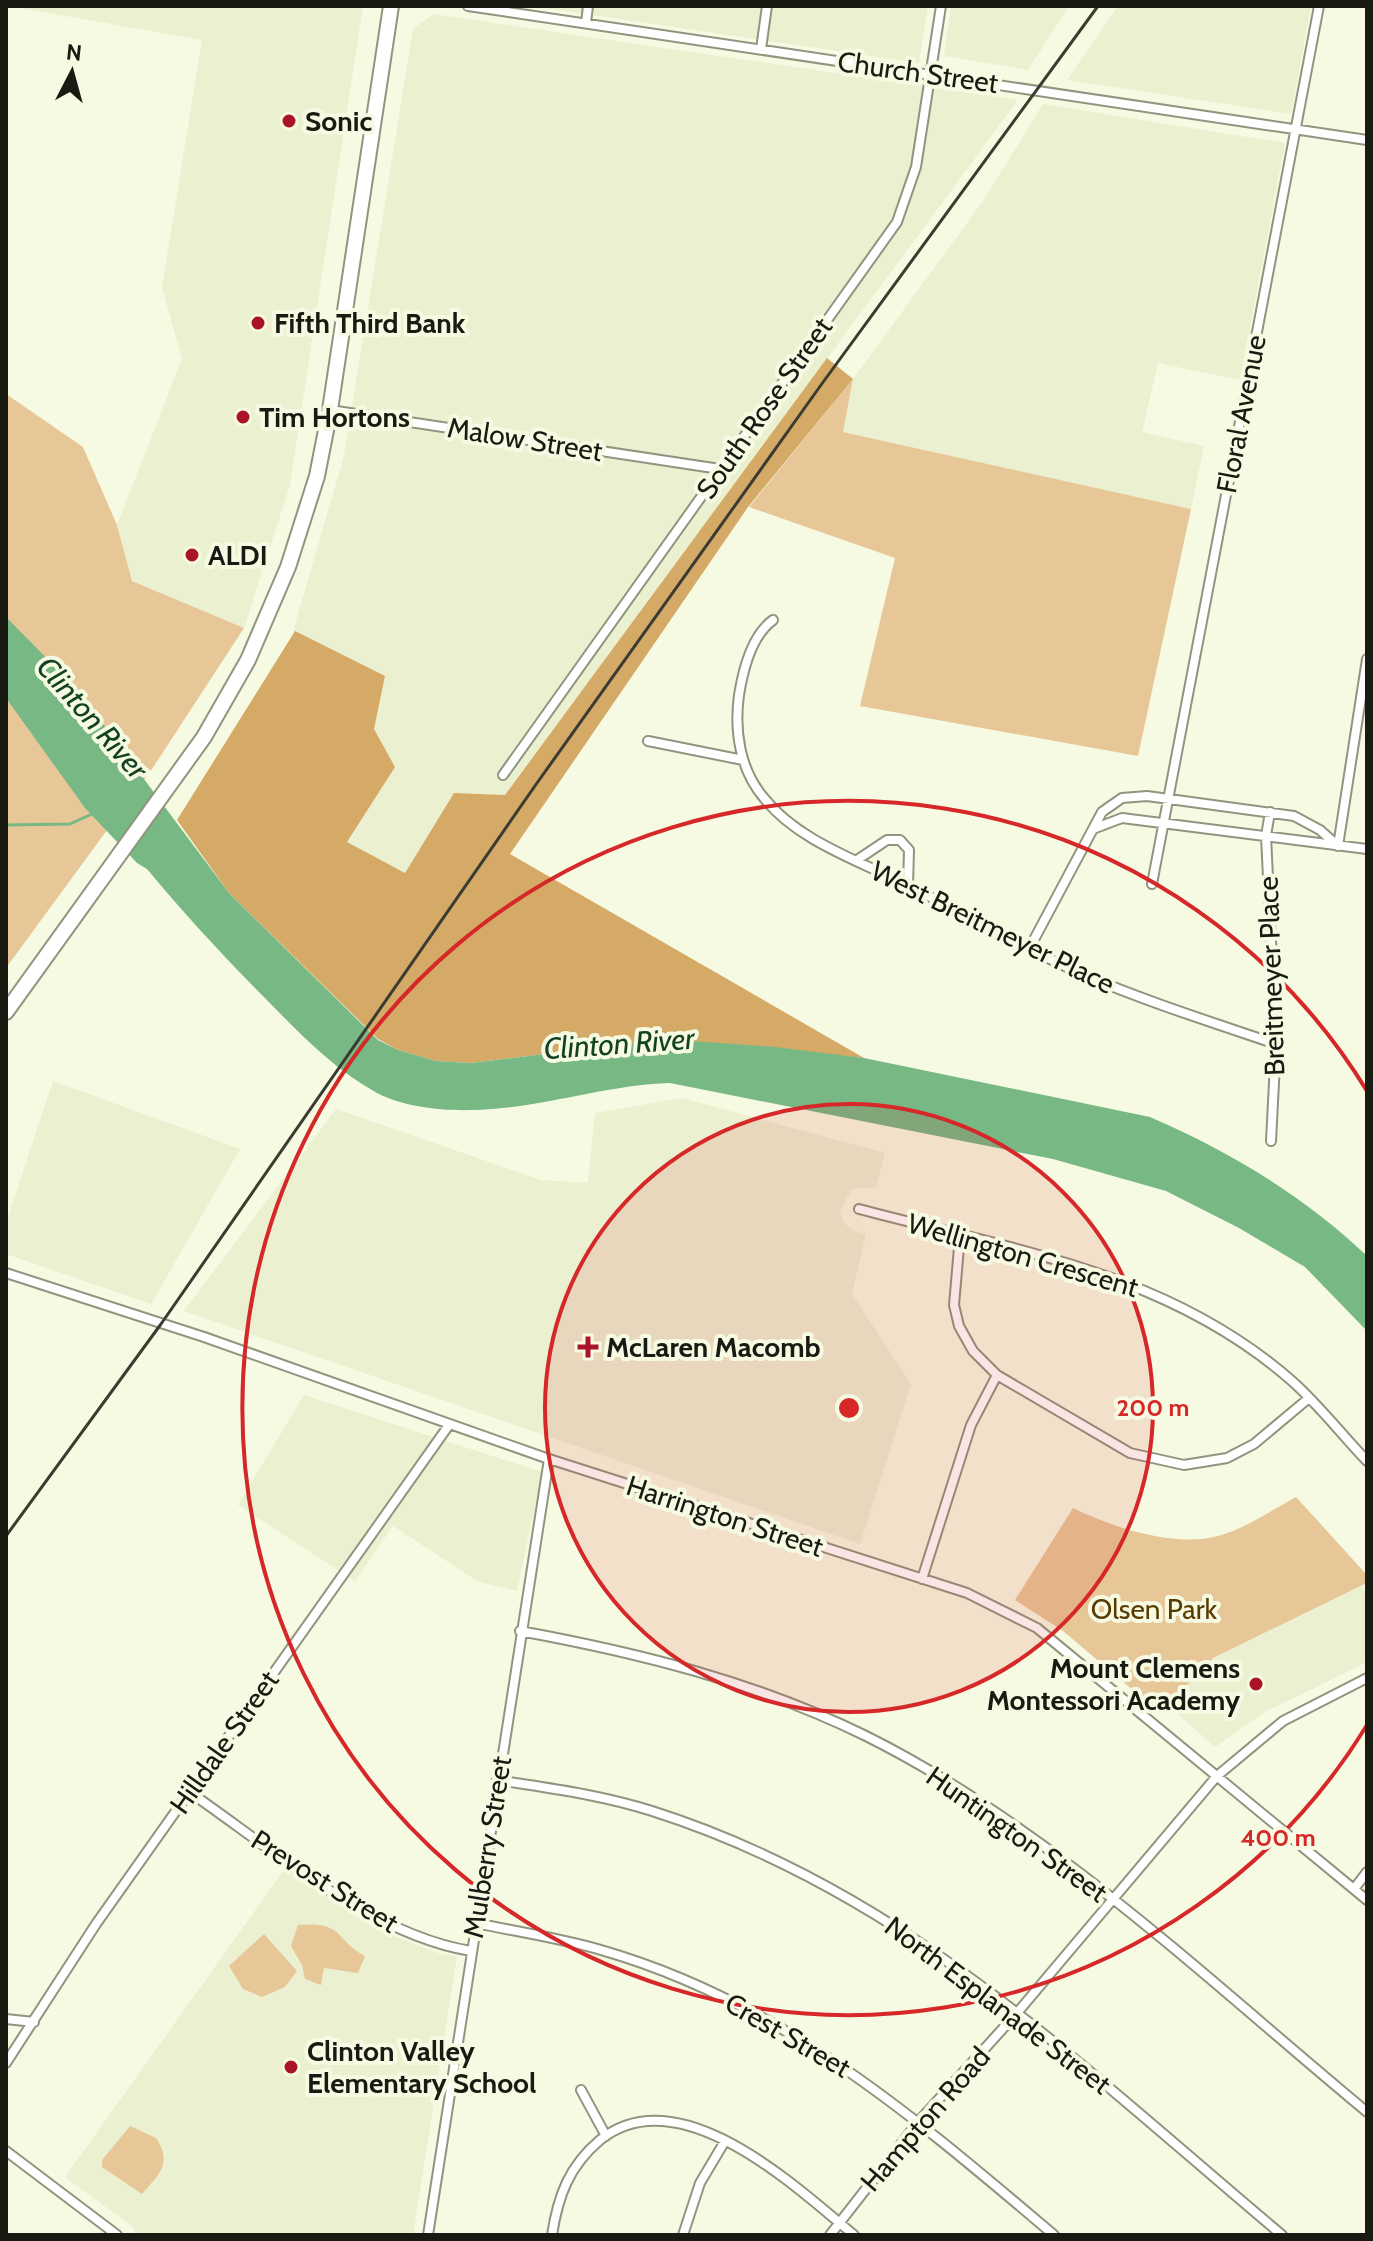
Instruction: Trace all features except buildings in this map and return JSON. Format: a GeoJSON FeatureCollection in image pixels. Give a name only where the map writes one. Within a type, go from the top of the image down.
{"type":"FeatureCollection","features":[{"type":"Feature","properties":{"kind":"main road"},"geometry":{"type":"LineString","coordinates":[[6,1012],[170,787],[231,694],[270,612],[304,520],[330,410],[391,6]]}},
{"type":"Feature","properties":{"kind":"street","name":"Church Street"},"geometry":{"type":"LineString","coordinates":[[468,6],[1367,140]]}},
{"type":"Feature","properties":{"kind":"street"},"geometry":{"type":"LineString","coordinates":[[586,23],[588,6]]}},
{"type":"Feature","properties":{"kind":"street"},"geometry":{"type":"LineString","coordinates":[[761,49],[767,6]]}},
{"type":"Feature","properties":{"kind":"street","name":"South Rose Street"},"geometry":{"type":"LineString","coordinates":[[503,775],[903,210],[916,167],[941,6]]}},
{"type":"Feature","properties":{"kind":"street","name":"Floral Avenue"},"geometry":{"type":"LineString","coordinates":[[1152,884],[1319,6]]}},
{"type":"Feature","properties":{"kind":"street","name":"Malow Street"},"geometry":{"type":"LineString","coordinates":[[330,410],[720,469]]}},
{"type":"Feature","properties":{"kind":"street","name":"West Breitmeyer Place"},"geometry":{"type":"LineString","coordinates":[[773,620],[757,639],[740,689],[737,724],[743,760],[759,791],[778,812],[818,841],[1029,949],[1132,994],[1276,1044]]}},
{"type":"Feature","properties":{"kind":"street"},"geometry":{"type":"LineString","coordinates":[[1338,846],[1367,659]]}},
{"type":"Feature","properties":{"kind":"street"},"geometry":{"type":"LineString","coordinates":[[648,741],[743,760]]}},
{"type":"Feature","properties":{"kind":"street"},"geometry":{"type":"LineString","coordinates":[[1029,949],[1102,812],[1117,800],[1131,796],[1166,798],[1270,812],[1309,823],[1338,846]]}},
{"type":"Feature","properties":{"kind":"street","name":"Breitmeyer Place"},"geometry":{"type":"LineString","coordinates":[[1270,812],[1266,836],[1276,1044],[1271,1141]]}},
{"type":"Feature","properties":{"kind":"street"},"geometry":{"type":"LineString","coordinates":[[1093,829],[1116,818],[1367,849]]}},
{"type":"Feature","properties":{"kind":"street"},"geometry":{"type":"LineString","coordinates":[[857,860],[887,840],[900,840],[909,850],[908,886]]}},
{"type":"Feature","properties":{"kind":"street","name":"Wellington Crescent"},"geometry":{"type":"LineString","coordinates":[[859,1209],[1090,1268],[1161,1296],[1274,1366],[1309,1398],[1367,1461]]}},
{"type":"Feature","properties":{"kind":"street"},"geometry":{"type":"LineString","coordinates":[[960,1236],[953,1294],[959,1326],[973,1351],[997,1375],[1130,1453],[1170,1464],[1207,1463],[1241,1452],[1309,1398]]}},
{"type":"Feature","properties":{"kind":"street","name":"Harrington Street"},"geometry":{"type":"LineString","coordinates":[[6,1273],[204,1337],[549,1459],[922,1579],[1002,1608],[1037,1628],[1367,1900]]}},
{"type":"Feature","properties":{"kind":"street"},"geometry":{"type":"LineString","coordinates":[[922,1579],[971,1425],[997,1375]]}},
{"type":"Feature","properties":{"kind":"street","name":"Hilldale Street"},"geometry":{"type":"LineString","coordinates":[[6,2063],[96,1924],[188,1791],[449,1425]]}},
{"type":"Feature","properties":{"kind":"street","name":"Mulberry Street"},"geometry":{"type":"LineString","coordinates":[[428,2235],[549,1459]]}},
{"type":"Feature","properties":{"kind":"street","name":"Huntington Street"},"geometry":{"type":"LineString","coordinates":[[520,1631],[617,1649],[682,1666],[839,1724],[943,1778],[994,1810],[1111,1900],[1367,2112]]}},
{"type":"Feature","properties":{"kind":"street","name":"Hampton Road"},"geometry":{"type":"LineString","coordinates":[[830,2235],[919,2121],[1017,2013],[1217,1776],[1283,1721],[1367,1678]]}},
{"type":"Feature","properties":{"kind":"street","name":"North Esplanade Street"},"geometry":{"type":"LineString","coordinates":[[497,1780],[649,1810],[758,1853],[873,1910],[939,1952],[1017,2013],[1282,2235]]}},
{"type":"Feature","properties":{"kind":"street","name":"Prevost Street"},"geometry":{"type":"LineString","coordinates":[[188,1791],[386,1924],[431,1941],[471,1951]]}},
{"type":"Feature","properties":{"kind":"street"},"geometry":{"type":"LineString","coordinates":[[1354,1889],[1367,1872]]}},
{"type":"Feature","properties":{"kind":"street","name":"Crest Street"},"geometry":{"type":"LineString","coordinates":[[476,1923],[603,1950],[711,1991],[804,2039],[919,2121],[1054,2235]]}},
{"type":"Feature","properties":{"kind":"street"},"geometry":{"type":"LineString","coordinates":[[6,2019],[34,2022]]}},
{"type":"Feature","properties":{"kind":"street"},"geometry":{"type":"LineString","coordinates":[[581,2090],[606,2136]]}},
{"type":"Feature","properties":{"kind":"street"},"geometry":{"type":"LineString","coordinates":[[552,2235],[561,2192],[569,2174],[588,2151],[606,2136],[632,2125],[658,2122],[688,2126],[725,2141],[780,2175],[854,2235]]}},
{"type":"Feature","properties":{"kind":"street"},"geometry":{"type":"LineString","coordinates":[[683,2235],[700,2183],[725,2141]]}},
{"type":"Feature","properties":{"kind":"street"},"geometry":{"type":"LineString","coordinates":[[6,2151],[117,2235]]}},
{"type":"Feature","properties":{"kind":"shaded area"},"geometry":{"type":"Polygon","coordinates":[[[9,6],[363,6],[290,485],[244,628],[132,581],[117,525],[182,359],[162,287],[202,40],[9,6]]]}},
{"type":"Feature","properties":{"kind":"shaded area"},"geometry":{"type":"Polygon","coordinates":[[[530,6],[928,6],[919,63],[530,6]]]}},
{"type":"Feature","properties":{"kind":"shaded area"},"geometry":{"type":"Polygon","coordinates":[[[951,6],[1069,6],[1028,70],[944,56],[951,6]]]}},
{"type":"Feature","properties":{"kind":"shaded area"},"geometry":{"type":"Polygon","coordinates":[[[1118,6],[1311,6],[1291,114],[1067,80],[1118,6]]]}},
{"type":"Feature","properties":{"kind":"shaded area"},"geometry":{"type":"Polygon","coordinates":[[[433,14],[1018,100],[505,795],[454,793],[405,873],[346,842],[395,767],[374,729],[385,676],[293,631],[344,456],[413,29],[433,14]]]}},
{"type":"Feature","properties":{"kind":"shaded area"},"geometry":{"type":"Polygon","coordinates":[[[1043,104],[1285,143],[1240,380],[1158,363],[1142,432],[1204,446],[1191,509],[843,432],[853,379],[983,201],[1043,104]]]}},
{"type":"Feature","properties":{"kind":"shaded area"},"geometry":{"type":"Polygon","coordinates":[[[827,358],[853,379],[748,507],[510,854],[864,1058],[665,1039],[471,1063],[436,1061],[398,1050],[378,1039],[229,893],[177,820],[295,631],[385,676],[374,729],[395,767],[347,842],[405,873],[454,793],[505,795],[827,358]]]}},
{"type":"Feature","properties":{"kind":"shaded area"},"geometry":{"type":"Polygon","coordinates":[[[53,1081],[240,1149],[151,1304],[6,1254],[6,1223],[53,1081]]]}},
{"type":"Feature","properties":{"kind":"shaded area","name":"McLaren Macomb"},"geometry":{"type":"Polygon","coordinates":[[[682,1098],[885,1153],[876,1187],[852,1189],[840,1210],[844,1223],[854,1231],[866,1234],[852,1294],[911,1384],[860,1544],[184,1311],[336,1109],[541,1180],[588,1183],[595,1113],[682,1098]]]}},
{"type":"Feature","properties":{"kind":"shaded area"},"geometry":{"type":"Polygon","coordinates":[[[304,1395],[542,1472],[517,1591],[477,1581],[393,1526],[355,1581],[238,1505],[304,1395]]]}},
{"type":"Feature","properties":{"kind":"shaded area","name":"Mount Clemens Montessori Academy"},"geometry":{"type":"Polygon","coordinates":[[[1362,1586],[1367,1597],[1367,1662],[1265,1712],[1215,1747],[1167,1705],[1213,1658],[1362,1586]]]}},
{"type":"Feature","properties":{"kind":"shaded area","name":"Clinton Valley Elementary School"},"geometry":{"type":"Polygon","coordinates":[[[286,1867],[373,1928],[441,1954],[457,1956],[413,2235],[137,2235],[133,2227],[65,2177],[286,1867]]]}},
{"type":"Feature","properties":{"kind":"green space"},"geometry":{"type":"Polygon","coordinates":[[[853,379],[843,432],[1191,509],[1138,756],[860,706],[895,558],[749,507],[853,379]]]}},
{"type":"Feature","properties":{"kind":"green space"},"geometry":{"type":"Polygon","coordinates":[[[6,394],[83,447],[117,525],[132,581],[244,628],[154,766],[6,968],[6,394]]]}},
{"type":"Feature","properties":{"kind":"green space","name":"Olsen Park"},"geometry":{"type":"Polygon","coordinates":[[[1296,1497],[1367,1575],[1367,1583],[1213,1658],[1160,1713],[1063,1631],[1015,1600],[1073,1508],[1144,1534],[1201,1539],[1238,1529],[1296,1497]]]}},
{"type":"Feature","properties":{"kind":"green space"},"geometry":{"type":"Polygon","coordinates":[[[298,1925],[324,1926],[337,1933],[365,1956],[358,1973],[324,1968],[321,1985],[305,1979],[302,1965],[291,1946],[298,1925]]]}},
{"type":"Feature","properties":{"kind":"green space"},"geometry":{"type":"Polygon","coordinates":[[[264,1934],[297,1971],[285,1987],[262,1997],[243,1989],[229,1966],[264,1934]]]}},
{"type":"Feature","properties":{"kind":"green space"},"geometry":{"type":"Polygon","coordinates":[[[130,2126],[156,2138],[163,2155],[162,2168],[142,2194],[102,2167],[102,2160],[130,2126]]]}},
{"type":"Feature","properties":{"kind":"water","name":"Clinton River"},"geometry":{"type":"Polygon","coordinates":[[[6,617],[76,688],[229,893],[378,1040],[398,1050],[436,1061],[471,1063],[665,1039],[775,1047],[864,1058],[1150,1117],[1237,1160],[1264,1177],[1318,1214],[1367,1256],[1367,1331],[1305,1267],[1239,1228],[1166,1191],[1053,1159],[670,1083],[620,1088],[522,1106],[472,1110],[423,1107],[377,1093],[342,1070],[296,1030],[212,943],[147,869],[137,863],[85,808],[6,698],[6,617]]]}},
{"type":"Feature","properties":{"kind":"waterway"},"geometry":{"type":"LineString","coordinates":[[6,825],[70,824],[92,814]]}},
{"type":"Feature","properties":{"kind":"railway"},"geometry":{"type":"LineString","coordinates":[[6,1536],[161,1324],[537,783],[821,385],[1098,6]]}},
{"type":"Feature","properties":{"kind":"place","name":"Sonic"},"geometry":{"type":"Point","coordinates":[289,121]}},
{"type":"Feature","properties":{"kind":"place","name":"Fifth Third Bank"},"geometry":{"type":"Point","coordinates":[258,323]}},
{"type":"Feature","properties":{"kind":"place","name":"Tim Hortons"},"geometry":{"type":"Point","coordinates":[243,417]}},
{"type":"Feature","properties":{"kind":"place","name":"ALDI"},"geometry":{"type":"Point","coordinates":[192,555]}},
{"type":"Feature","properties":{"kind":"place","name":"McLaren Macomb"},"geometry":{"type":"Point","coordinates":[588,1347]}},
{"type":"Feature","properties":{"kind":"place","name":"Mount Clemens Montessori Academy"},"geometry":{"type":"Point","coordinates":[1256,1684]}},
{"type":"Feature","properties":{"kind":"place","name":"Clinton Valley Elementary School"},"geometry":{"type":"Point","coordinates":[291,2067]}}]}
